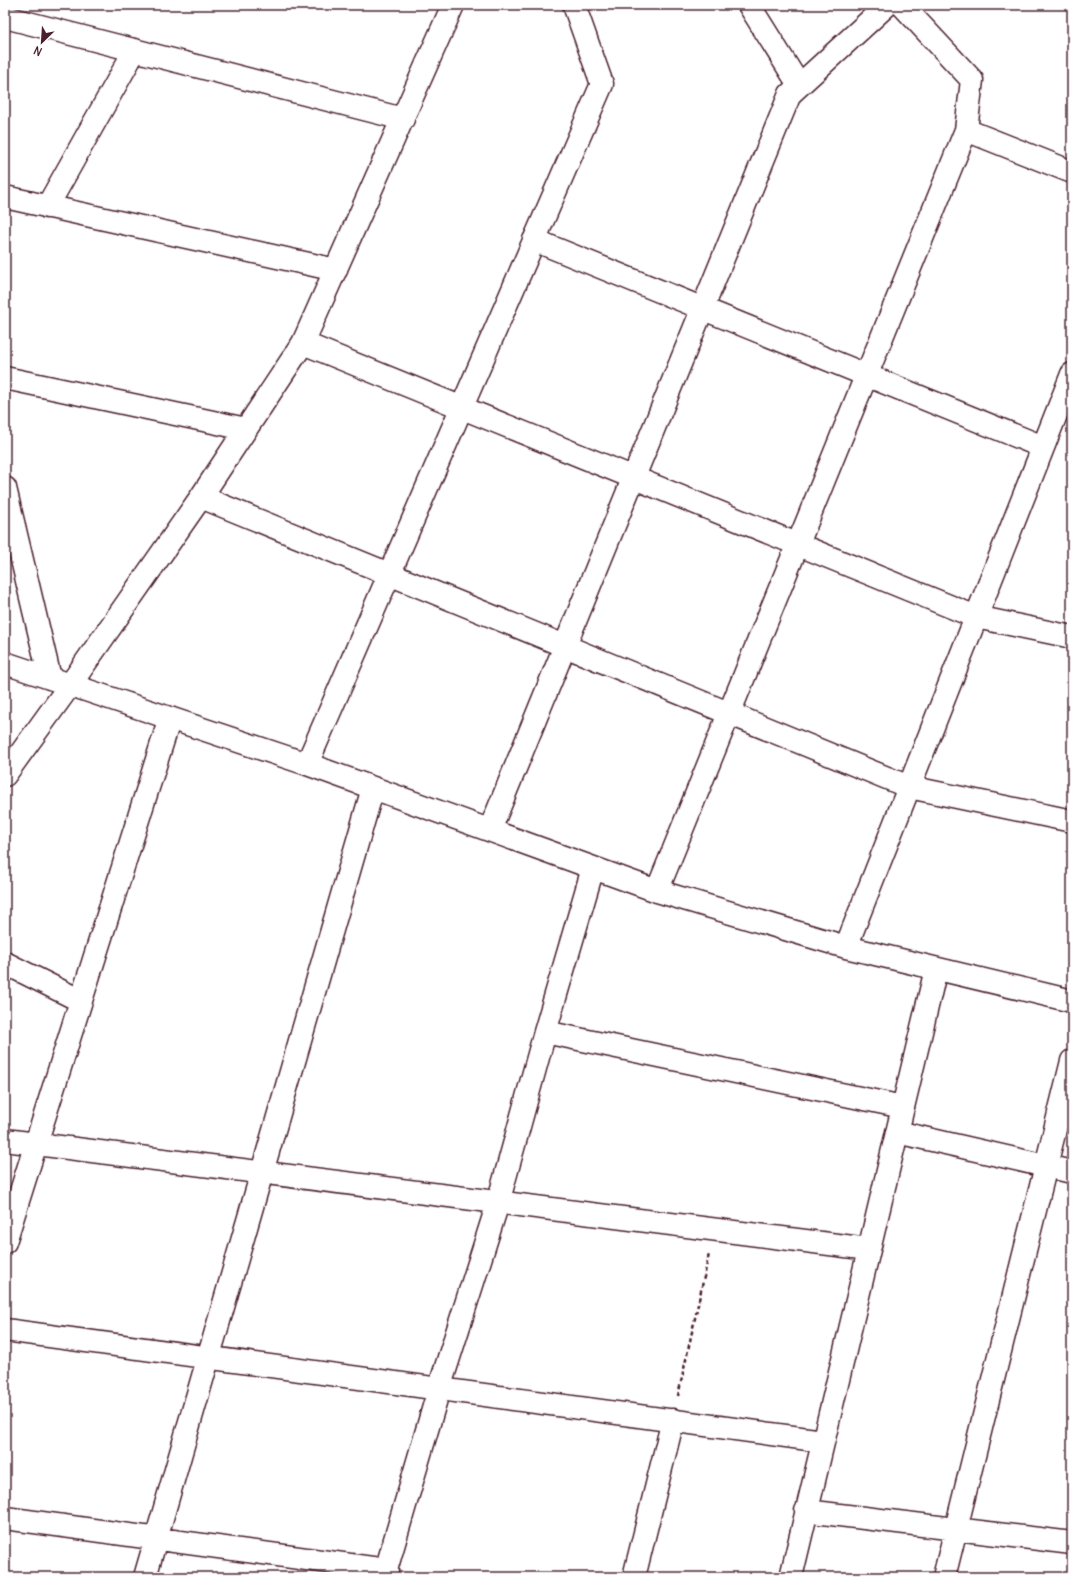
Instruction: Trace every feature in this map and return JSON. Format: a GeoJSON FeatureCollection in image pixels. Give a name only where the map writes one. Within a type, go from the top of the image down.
{"type":"FeatureCollection","features":[{"type":"Feature","properties":{"kind":"street"},"geometry":{"type":"LineString","coordinates":[[5,775],[70,685],[201,497],[303,343],[453,5]]}},
{"type":"Feature","properties":{"kind":"street"},"geometry":{"type":"LineString","coordinates":[[307,764],[602,84],[574,5]]}},
{"type":"Feature","properties":{"kind":"street"},"geometry":{"type":"LineString","coordinates":[[749,5],[799,85]]}},
{"type":"Feature","properties":{"kind":"street"},"geometry":{"type":"LineString","coordinates":[[490,830],[790,94],[887,5]]}},
{"type":"Feature","properties":{"kind":"street"},"geometry":{"type":"LineString","coordinates":[[657,892],[966,130],[972,80],[902,5]]}},
{"type":"Feature","properties":{"kind":"street"},"geometry":{"type":"LineString","coordinates":[[5,17],[403,120]]}},
{"type":"Feature","properties":{"kind":"street"},"geometry":{"type":"LineString","coordinates":[[47,207],[136,50]]}},
{"type":"Feature","properties":{"kind":"street"},"geometry":{"type":"LineString","coordinates":[[966,130],[1072,172]]}},
{"type":"Feature","properties":{"kind":"street"},"geometry":{"type":"LineString","coordinates":[[5,197],[336,270]]}},
{"type":"Feature","properties":{"kind":"street"},"geometry":{"type":"LineString","coordinates":[[534,240],[1043,447]]}},
{"type":"Feature","properties":{"kind":"street"},"geometry":{"type":"LineString","coordinates":[[303,343],[976,617],[1072,637]]}},
{"type":"Feature","properties":{"kind":"street"},"geometry":{"type":"LineString","coordinates":[[846,947],[1072,374]]}},
{"type":"Feature","properties":{"kind":"street"},"geometry":{"type":"LineString","coordinates":[[5,378],[246,429]]}},
{"type":"Feature","properties":{"kind":"street"},"geometry":{"type":"LineString","coordinates":[[5,488],[50,678]]}},
{"type":"Feature","properties":{"kind":"street"},"geometry":{"type":"LineString","coordinates":[[201,497],[909,787],[1072,821]]}},
{"type":"Feature","properties":{"kind":"street"},"geometry":{"type":"LineString","coordinates":[[5,663],[307,764],[657,892],[846,947],[1072,1001]]}},
{"type":"Feature","properties":{"kind":"street"},"geometry":{"type":"LineString","coordinates":[[5,1242],[170,718]]}},
{"type":"Feature","properties":{"kind":"street"},"geometry":{"type":"LineString","coordinates":[[145,1577],[210,1357],[373,788]]}},
{"type":"Feature","properties":{"kind":"street"},"geometry":{"type":"LineString","coordinates":[[5,1518],[386,1573],[439,1389],[498,1203],[545,1032],[593,868]]}},
{"type":"Feature","properties":{"kind":"street"},"geometry":{"type":"LineString","coordinates":[[5,963],[81,1002]]}},
{"type":"Feature","properties":{"kind":"street"},"geometry":{"type":"LineString","coordinates":[[791,1577],[936,969]]}},
{"type":"Feature","properties":{"kind":"street"},"geometry":{"type":"LineString","coordinates":[[545,1032],[903,1107]]}},
{"type":"Feature","properties":{"kind":"street"},"geometry":{"type":"LineString","coordinates":[[944,1577],[1072,1061]]}},
{"type":"Feature","properties":{"kind":"street"},"geometry":{"type":"LineString","coordinates":[[897,1132],[1072,1172]]}},
{"type":"Feature","properties":{"kind":"street"},"geometry":{"type":"LineString","coordinates":[[5,1140],[869,1249]]}},
{"type":"Feature","properties":{"kind":"street"},"geometry":{"type":"LineString","coordinates":[[5,1330],[823,1441]]}},
{"type":"Feature","properties":{"kind":"street"},"geometry":{"type":"LineString","coordinates":[[634,1577],[673,1420]]}},
{"type":"Feature","properties":{"kind":"street"},"geometry":{"type":"LineString","coordinates":[[806,1511],[1072,1543]]}},
{"type":"Feature","properties":{"kind":"path"},"geometry":{"type":"LineString","coordinates":[[673,1420],[714,1230]]}}]}
